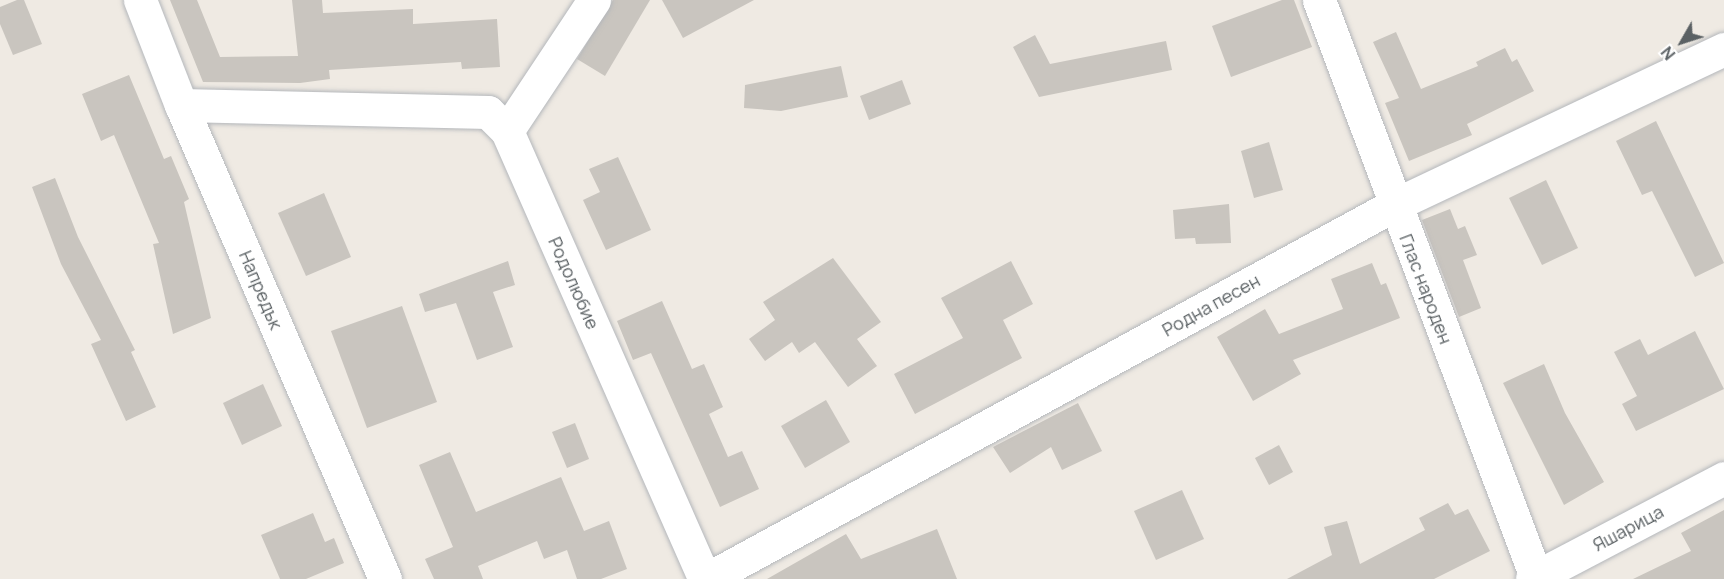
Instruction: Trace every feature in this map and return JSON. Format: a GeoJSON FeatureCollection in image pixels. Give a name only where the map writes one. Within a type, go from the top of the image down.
{"type":"FeatureCollection","features":[{"type":"Feature","properties":{"kind":"street","name":"Напредък"},"geometry":{"type":"LineString","coordinates":[[140,0],[181,105],[385,579]]}},
{"type":"Feature","properties":{"kind":"street"},"geometry":{"type":"LineString","coordinates":[[181,105],[488,112],[507,131],[594,0]]}},
{"type":"Feature","properties":{"kind":"street","name":"Глас народен"},"geometry":{"type":"LineString","coordinates":[[1319,0],[1534,578]]}},
{"type":"Feature","properties":{"kind":"street","name":"Родна песен"},"geometry":{"type":"LineString","coordinates":[[706,579],[1394,205],[1724,49]]}},
{"type":"Feature","properties":{"kind":"street","name":"Родолюбие"},"geometry":{"type":"LineString","coordinates":[[507,131],[706,579]]}},
{"type":"Feature","properties":{"kind":"street","name":"Яшарица"},"geometry":{"type":"LineString","coordinates":[[1534,578],[1724,478]]}},
{"type":"Feature","properties":{"kind":"building"},"geometry":{"type":"Polygon","coordinates":[[[17,0],[24,0],[42,44],[13,55],[0,24],[0,7],[17,0]]]}},
{"type":"Feature","properties":{"kind":"building"},"geometry":{"type":"Polygon","coordinates":[[[170,0],[197,0],[220,57],[298,56],[292,0],[322,0],[323,13],[413,9],[413,24],[497,19],[500,67],[462,69],[461,62],[329,70],[330,79],[300,83],[203,82],[170,0]]]}},
{"type":"Feature","properties":{"kind":"building"},"geometry":{"type":"Polygon","coordinates":[[[613,0],[650,0],[605,76],[577,59],[613,0]]]}},
{"type":"Feature","properties":{"kind":"building"},"geometry":{"type":"Polygon","coordinates":[[[662,0],[754,0],[683,38],[662,0]]]}},
{"type":"Feature","properties":{"kind":"building"},"geometry":{"type":"Polygon","coordinates":[[[1282,0],[1294,0],[1312,47],[1231,77],[1212,26],[1282,0]]]}},
{"type":"Feature","properties":{"kind":"building"},"geometry":{"type":"Polygon","coordinates":[[[1396,32],[1421,89],[1478,66],[1476,62],[1505,48],[1512,62],[1517,59],[1534,91],[1467,124],[1472,135],[1409,161],[1385,103],[1399,98],[1373,42],[1396,32]]]}},
{"type":"Feature","properties":{"kind":"building"},"geometry":{"type":"Polygon","coordinates":[[[1035,35],[1050,64],[1166,41],[1172,70],[1039,97],[1013,47],[1035,35]]]}},
{"type":"Feature","properties":{"kind":"building"},"geometry":{"type":"Polygon","coordinates":[[[841,66],[848,97],[781,111],[744,108],[745,85],[841,66]]]}},
{"type":"Feature","properties":{"kind":"building"},"geometry":{"type":"Polygon","coordinates":[[[129,75],[164,159],[171,156],[189,199],[184,202],[211,318],[173,334],[153,244],[159,243],[114,135],[101,141],[82,94],[129,75]]]}},
{"type":"Feature","properties":{"kind":"building"},"geometry":{"type":"Polygon","coordinates":[[[902,80],[911,104],[869,120],[860,96],[902,80]]]}},
{"type":"Feature","properties":{"kind":"building"},"geometry":{"type":"Polygon","coordinates":[[[1656,121],[1724,263],[1695,277],[1652,191],[1642,195],[1616,141],[1656,121]]]}},
{"type":"Feature","properties":{"kind":"building"},"geometry":{"type":"Polygon","coordinates":[[[1269,142],[1283,190],[1254,198],[1241,151],[1269,142]]]}},
{"type":"Feature","properties":{"kind":"building"},"geometry":{"type":"Polygon","coordinates":[[[618,157],[651,230],[606,250],[583,200],[600,192],[589,169],[618,157]]]}},
{"type":"Feature","properties":{"kind":"building"},"geometry":{"type":"Polygon","coordinates":[[[55,178],[78,237],[135,350],[131,352],[156,407],[126,421],[91,344],[101,340],[61,264],[32,187],[55,178]]]}},
{"type":"Feature","properties":{"kind":"building"},"geometry":{"type":"Polygon","coordinates":[[[1546,180],[1578,248],[1542,265],[1509,198],[1546,180]]]}},
{"type":"Feature","properties":{"kind":"building"},"geometry":{"type":"Polygon","coordinates":[[[324,193],[351,257],[306,276],[278,213],[324,193]]]}},
{"type":"Feature","properties":{"kind":"building"},"geometry":{"type":"Polygon","coordinates":[[[1229,204],[1231,243],[1196,244],[1195,238],[1175,239],[1173,210],[1229,204]]]}},
{"type":"Feature","properties":{"kind":"building"},"geometry":{"type":"Polygon","coordinates":[[[1450,209],[1458,229],[1465,226],[1477,255],[1463,260],[1481,308],[1459,317],[1422,220],[1450,209]]]}},
{"type":"Feature","properties":{"kind":"building"},"geometry":{"type":"Polygon","coordinates":[[[833,258],[881,322],[857,339],[877,366],[848,387],[815,342],[799,353],[792,342],[765,361],[749,339],[775,320],[763,302],[833,258]]]}},
{"type":"Feature","properties":{"kind":"building"},"geometry":{"type":"Polygon","coordinates":[[[508,261],[515,285],[493,292],[513,347],[477,360],[456,303],[425,312],[419,294],[508,261]]]}},
{"type":"Feature","properties":{"kind":"building"},"geometry":{"type":"Polygon","coordinates":[[[1011,261],[1033,304],[1003,320],[1022,358],[915,414],[894,374],[963,338],[941,298],[1011,261]]]}},
{"type":"Feature","properties":{"kind":"building"},"geometry":{"type":"Polygon","coordinates":[[[1372,263],[1381,285],[1386,283],[1400,318],[1293,360],[1301,374],[1253,401],[1217,337],[1265,309],[1279,334],[1343,309],[1331,279],[1372,263]]]}},
{"type":"Feature","properties":{"kind":"building"},"geometry":{"type":"Polygon","coordinates":[[[662,301],[692,369],[704,364],[723,407],[709,414],[728,457],[742,451],[759,489],[720,507],[651,353],[633,360],[617,321],[662,301]]]}},
{"type":"Feature","properties":{"kind":"building"},"geometry":{"type":"Polygon","coordinates":[[[402,306],[437,402],[367,428],[331,331],[402,306]]]}},
{"type":"Feature","properties":{"kind":"building"},"geometry":{"type":"Polygon","coordinates":[[[1695,331],[1724,389],[1636,431],[1622,404],[1637,396],[1614,352],[1640,339],[1648,355],[1695,331]]]}},
{"type":"Feature","properties":{"kind":"building"},"geometry":{"type":"Polygon","coordinates":[[[1544,364],[1565,413],[1604,482],[1564,505],[1503,383],[1544,364]]]}},
{"type":"Feature","properties":{"kind":"building"},"geometry":{"type":"Polygon","coordinates":[[[263,384],[282,426],[242,445],[223,403],[263,384]]]}},
{"type":"Feature","properties":{"kind":"building"},"geometry":{"type":"Polygon","coordinates":[[[826,400],[850,442],[805,468],[781,426],[826,400]]]}},
{"type":"Feature","properties":{"kind":"building"},"geometry":{"type":"Polygon","coordinates":[[[1078,403],[1102,451],[1062,470],[1051,447],[1010,473],[993,447],[1078,403]]]}},
{"type":"Feature","properties":{"kind":"building"},"geometry":{"type":"Polygon","coordinates":[[[575,423],[589,459],[567,468],[552,432],[575,423]]]}},
{"type":"Feature","properties":{"kind":"building"},"geometry":{"type":"Polygon","coordinates":[[[1279,445],[1293,472],[1269,485],[1255,458],[1279,445]]]}},
{"type":"Feature","properties":{"kind":"building"},"geometry":{"type":"Polygon","coordinates":[[[450,452],[476,512],[561,477],[584,531],[609,521],[627,569],[601,579],[577,579],[567,550],[544,559],[537,541],[478,566],[483,579],[434,579],[425,559],[453,547],[419,465],[450,452]]]}},
{"type":"Feature","properties":{"kind":"building"},"geometry":{"type":"Polygon","coordinates":[[[1182,490],[1204,539],[1156,560],[1134,511],[1182,490]]]}},
{"type":"Feature","properties":{"kind":"building"},"geometry":{"type":"Polygon","coordinates":[[[1448,503],[1455,515],[1468,509],[1490,551],[1434,579],[1287,579],[1332,555],[1324,527],[1347,521],[1360,564],[1425,530],[1419,518],[1448,503]]]}},
{"type":"Feature","properties":{"kind":"building"},"geometry":{"type":"Polygon","coordinates":[[[1724,510],[1724,579],[1633,579],[1691,551],[1681,533],[1724,510]]]}},
{"type":"Feature","properties":{"kind":"building"},"geometry":{"type":"Polygon","coordinates":[[[313,513],[325,542],[334,538],[344,563],[306,579],[280,579],[261,535],[313,513]]]}},
{"type":"Feature","properties":{"kind":"building"},"geometry":{"type":"Polygon","coordinates":[[[937,529],[957,579],[767,579],[846,534],[861,559],[937,529]]]}}]}
